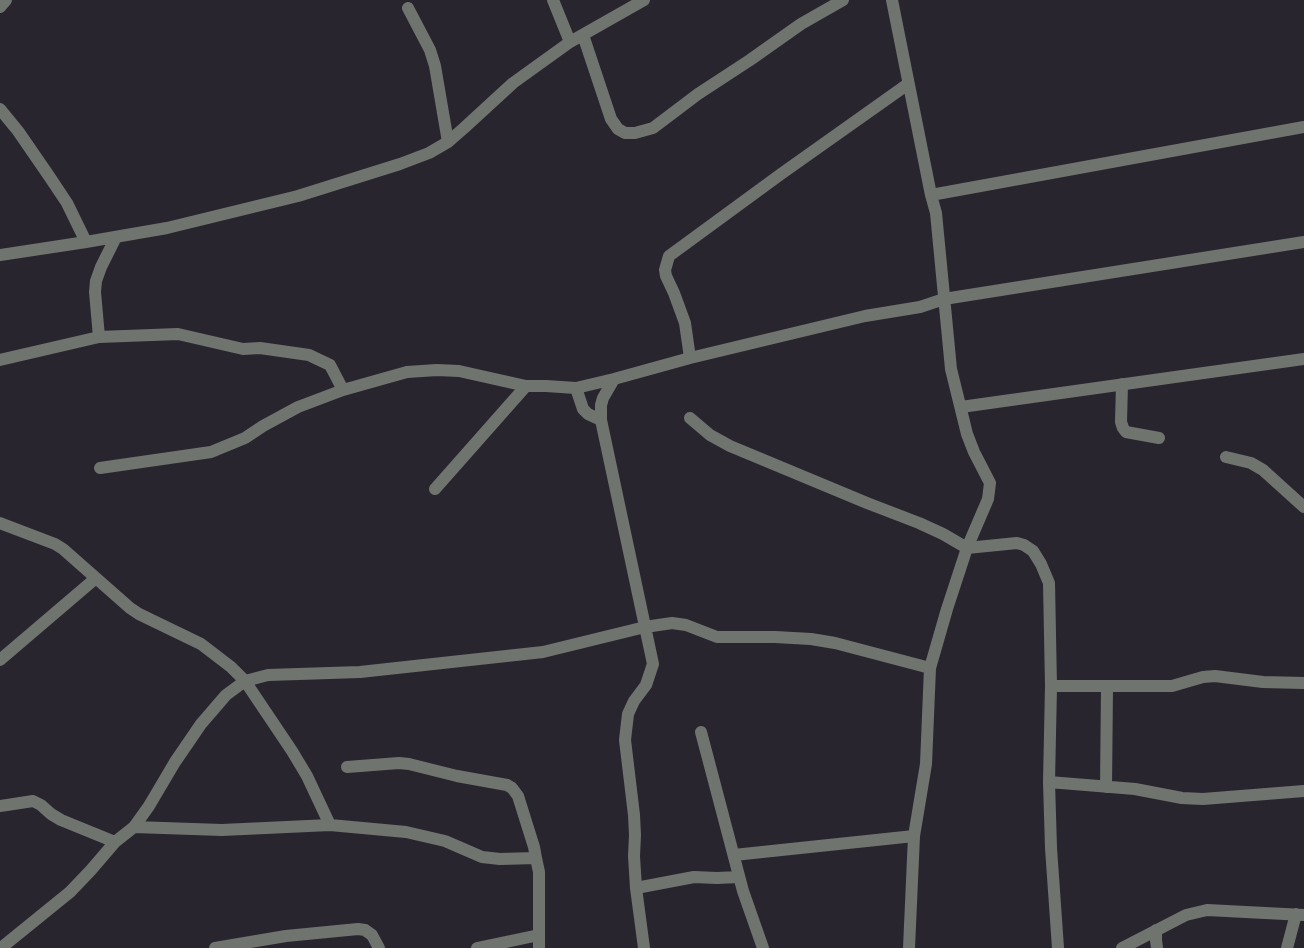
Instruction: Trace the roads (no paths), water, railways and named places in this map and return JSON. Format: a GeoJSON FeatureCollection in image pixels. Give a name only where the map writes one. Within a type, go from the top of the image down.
{"type":"FeatureCollection","features":[{"type":"Feature","properties":{"kind":"street"},"geometry":{"type":"LineString","coordinates":[[0,7],[6,0]]}},
{"type":"Feature","properties":{"kind":"street"},"geometry":{"type":"LineString","coordinates":[[553,0],[570,42]]}},
{"type":"Feature","properties":{"kind":"street"},"geometry":{"type":"LineString","coordinates":[[0,255],[167,228],[298,196],[429,153],[448,142],[513,82],[570,42],[644,0]]}},
{"type":"Feature","properties":{"kind":"street"},"geometry":{"type":"LineString","coordinates":[[582,35],[612,119],[618,129],[625,133],[635,133],[653,128],[698,94],[801,24],[843,0]]}},
{"type":"Feature","properties":{"kind":"street"},"geometry":{"type":"LineString","coordinates":[[892,0],[936,213],[951,369],[967,434],[990,483],[988,499],[967,548],[930,668],[926,764],[914,836],[909,948]]}},
{"type":"Feature","properties":{"kind":"street"},"geometry":{"type":"LineString","coordinates":[[408,8],[430,50],[435,66],[448,142]]}},
{"type":"Feature","properties":{"kind":"street"},"geometry":{"type":"LineString","coordinates":[[690,358],[685,323],[666,276],[670,256],[908,84]]}},
{"type":"Feature","properties":{"kind":"street"},"geometry":{"type":"LineString","coordinates":[[0,109],[18,131],[67,203],[86,242]]}},
{"type":"Feature","properties":{"kind":"street"},"geometry":{"type":"LineString","coordinates":[[931,195],[1304,127]]}},
{"type":"Feature","properties":{"kind":"street"},"geometry":{"type":"LineString","coordinates":[[99,337],[95,292],[96,280],[116,236]]}},
{"type":"Feature","properties":{"kind":"street"},"geometry":{"type":"LineString","coordinates":[[100,468],[212,452],[245,438],[298,407],[343,390],[406,372],[458,371],[526,386],[576,388],[690,358],[944,299],[1304,242]]}},
{"type":"Feature","properties":{"kind":"street"},"geometry":{"type":"LineString","coordinates":[[0,360],[99,337],[178,334],[243,349],[260,348],[309,355],[330,365],[343,390]]}},
{"type":"Feature","properties":{"kind":"street"},"geometry":{"type":"LineString","coordinates":[[961,407],[1304,359]]}},
{"type":"Feature","properties":{"kind":"street"},"geometry":{"type":"LineString","coordinates":[[614,379],[603,398],[600,420],[653,664],[646,684],[634,701],[628,714],[626,740],[634,815],[636,888],[644,948]]}},
{"type":"Feature","properties":{"kind":"street"},"geometry":{"type":"LineString","coordinates":[[1122,384],[1121,422],[1123,428],[1126,432],[1159,438]]}},
{"type":"Feature","properties":{"kind":"street"},"geometry":{"type":"LineString","coordinates":[[435,489],[526,386]]}},
{"type":"Feature","properties":{"kind":"street"},"geometry":{"type":"LineString","coordinates":[[576,388],[583,409],[600,420]]}},
{"type":"Feature","properties":{"kind":"street"},"geometry":{"type":"LineString","coordinates":[[690,418],[710,435],[730,446],[866,503],[920,523],[967,548],[1018,543],[1033,551],[1049,583],[1051,686],[1049,782],[1051,848],[1058,948]]}},
{"type":"Feature","properties":{"kind":"street"},"geometry":{"type":"LineString","coordinates":[[1226,457],[1251,463],[1263,470],[1304,507]]}},
{"type":"Feature","properties":{"kind":"street"},"geometry":{"type":"LineString","coordinates":[[0,523],[55,544],[130,608],[201,644],[231,667],[245,681],[307,776],[330,825]]}},
{"type":"Feature","properties":{"kind":"street"},"geometry":{"type":"LineString","coordinates":[[0,660],[96,578]]}},
{"type":"Feature","properties":{"kind":"street"},"geometry":{"type":"LineString","coordinates":[[1,948],[70,892],[115,842],[134,827],[201,724],[226,695],[245,681],[268,675],[360,672],[544,652],[645,627],[672,623],[686,625],[718,637],[775,637],[811,639],[835,643],[930,668]]}},
{"type":"Feature","properties":{"kind":"street"},"geometry":{"type":"LineString","coordinates":[[1051,686],[1172,686],[1203,677],[1215,676],[1263,682],[1304,683]]}},
{"type":"Feature","properties":{"kind":"street"},"geometry":{"type":"LineString","coordinates":[[1106,787],[1107,687]]}},
{"type":"Feature","properties":{"kind":"street"},"geometry":{"type":"LineString","coordinates":[[701,732],[739,877],[763,948]]}},
{"type":"Feature","properties":{"kind":"street"},"geometry":{"type":"LineString","coordinates":[[347,767],[409,764],[457,776],[507,785],[518,796],[532,840],[539,872],[539,942],[477,948]]}},
{"type":"Feature","properties":{"kind":"street"},"geometry":{"type":"LineString","coordinates":[[1049,782],[1135,789],[1203,800],[1304,791]]}},
{"type":"Feature","properties":{"kind":"street"},"geometry":{"type":"LineString","coordinates":[[0,806],[33,801],[61,820],[115,842]]}},
{"type":"Feature","properties":{"kind":"street"},"geometry":{"type":"LineString","coordinates":[[134,827],[222,830],[330,825],[406,832],[445,841],[482,857],[500,859],[536,858]]}},
{"type":"Feature","properties":{"kind":"street"},"geometry":{"type":"LineString","coordinates":[[734,855],[914,836]]}},
{"type":"Feature","properties":{"kind":"street"},"geometry":{"type":"LineString","coordinates":[[636,888],[694,877],[739,877]]}},
{"type":"Feature","properties":{"kind":"street"},"geometry":{"type":"LineString","coordinates":[[1122,948],[1186,915],[1207,910],[1300,914],[1287,948]]}},
{"type":"Feature","properties":{"kind":"street"},"geometry":{"type":"LineString","coordinates":[[215,948],[286,936],[358,929],[365,930],[372,935],[379,948]]}},
{"type":"Feature","properties":{"kind":"street"},"geometry":{"type":"LineString","coordinates":[[1156,930],[1157,948]]}}]}
